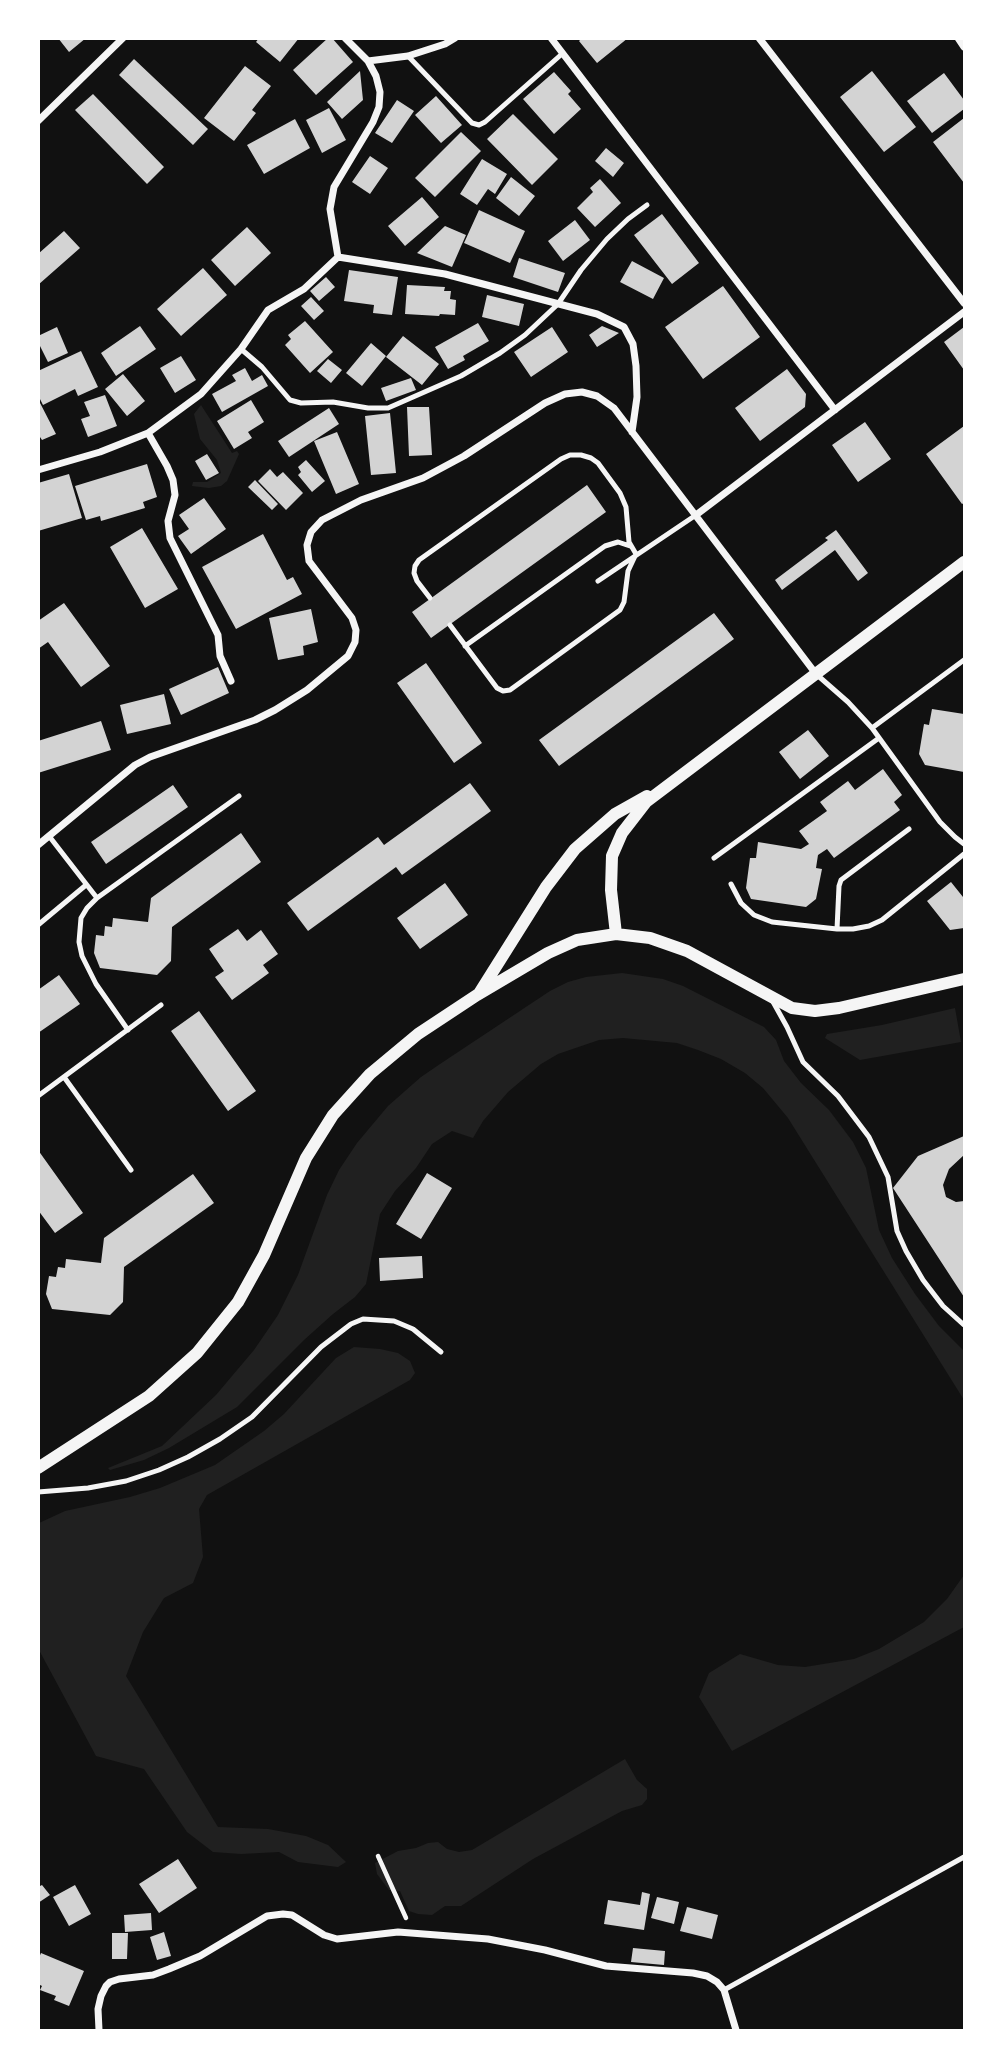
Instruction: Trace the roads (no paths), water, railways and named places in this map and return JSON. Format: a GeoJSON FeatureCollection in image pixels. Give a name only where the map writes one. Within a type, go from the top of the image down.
{"type":"FeatureCollection","features":[{"type":"Feature","properties":{"kind":"street"},"geometry":{"type":"LineString","coordinates":[[38,121],[123,38]]}},
{"type":"Feature","properties":{"kind":"street"},"geometry":{"type":"LineString","coordinates":[[338,257],[330,209],[334,187],[373,122],[379,107],[380,92],[368,61],[345,38]]}},
{"type":"Feature","properties":{"kind":"street"},"geometry":{"type":"LineString","coordinates":[[368,61],[408,56],[455,38]]}},
{"type":"Feature","properties":{"kind":"street"},"geometry":{"type":"LineString","coordinates":[[551,38],[835,410]]}},
{"type":"Feature","properties":{"kind":"street"},"geometry":{"type":"LineString","coordinates":[[759,38],[964,303]]}},
{"type":"Feature","properties":{"kind":"street"},"geometry":{"type":"LineString","coordinates":[[958,38],[964,47]]}},
{"type":"Feature","properties":{"kind":"street"},"geometry":{"type":"LineString","coordinates":[[338,257],[445,274],[597,314],[624,327],[633,344],[636,366],[637,397],[632,432]]}},
{"type":"Feature","properties":{"kind":"street"},"geometry":{"type":"LineString","coordinates":[[38,470],[100,452],[148,433],[201,394],[241,349],[268,310],[304,289],[338,257]]}},
{"type":"Feature","properties":{"kind":"street"},"geometry":{"type":"LineString","coordinates":[[696,515],[964,312]]}},
{"type":"Feature","properties":{"kind":"street"},"geometry":{"type":"LineString","coordinates":[[38,845],[135,765],[275,710],[307,690],[348,656],[355,642],[356,630],[352,618],[309,561],[307,545],[311,532],[322,520],[361,499],[423,478],[464,456],[545,403],[565,394],[582,392],[597,396],[614,408],[816,674]]}},
{"type":"Feature","properties":{"kind":"street"},"geometry":{"type":"LineString","coordinates":[[148,433],[173,480],[176,495],[168,521],[170,538],[218,635],[219,656],[232,681]]}},
{"type":"Feature","properties":{"kind":"street"},"geometry":{"type":"LineString","coordinates":[[616,934],[611,890],[612,856],[622,833],[646,802],[964,562]]}},
{"type":"Feature","properties":{"kind":"street"},"geometry":{"type":"LineString","coordinates":[[477,995],[546,887],[575,849],[615,814],[674,779]]}},
{"type":"Feature","properties":{"kind":"street"},"geometry":{"type":"LineString","coordinates":[[38,1468],[149,1396],[197,1353],[238,1302],[264,1255],[306,1158],[333,1115],[380,1066],[418,1034],[548,953],[577,940],[616,934],[650,938],[688,951],[792,1008],[815,1011],[839,1008],[964,979]]}},
{"type":"Feature","properties":{"kind":"street"},"geometry":{"type":"LineString","coordinates":[[99,2031],[98,2009],[101,1996],[110,1982],[153,1975],[169,1969],[200,1956],[267,1916],[283,1914],[292,1915],[324,1935],[337,1939],[410,1932],[488,1939],[606,1966],[707,1976],[723,1990],[736,2031]]}},
{"type":"Feature","properties":{"kind":"lane"},"geometry":{"type":"LineString","coordinates":[[408,56],[472,123],[479,125],[563,53]]}},
{"type":"Feature","properties":{"kind":"lane"},"geometry":{"type":"LineString","coordinates":[[241,349],[262,367],[290,400],[388,408],[461,376],[525,335],[558,304],[581,270],[607,239],[647,205]]}},
{"type":"Feature","properties":{"kind":"lane"},"geometry":{"type":"LineString","coordinates":[[430,598],[414,573],[419,560],[570,455],[582,455],[598,463],[620,492],[626,507],[630,546],[636,554]]}},
{"type":"Feature","properties":{"kind":"lane"},"geometry":{"type":"LineString","coordinates":[[598,581],[696,515]]}},
{"type":"Feature","properties":{"kind":"lane"},"geometry":{"type":"LineString","coordinates":[[466,646],[605,546],[618,542],[630,546]]}},
{"type":"Feature","properties":{"kind":"lane"},"geometry":{"type":"LineString","coordinates":[[450,625],[497,688],[510,690],[620,610],[626,594],[628,571],[636,554]]}},
{"type":"Feature","properties":{"kind":"lane"},"geometry":{"type":"LineString","coordinates":[[872,728],[964,660]]}},
{"type":"Feature","properties":{"kind":"lane"},"geometry":{"type":"LineString","coordinates":[[816,674],[872,728],[940,822],[964,844]]}},
{"type":"Feature","properties":{"kind":"lane"},"geometry":{"type":"LineString","coordinates":[[714,858],[879,738]]}},
{"type":"Feature","properties":{"kind":"lane"},"geometry":{"type":"LineString","coordinates":[[128,1030],[96,984],[82,956],[79,942],[81,918],[97,898],[239,796]]}},
{"type":"Feature","properties":{"kind":"lane"},"geometry":{"type":"LineString","coordinates":[[837,929],[841,880],[909,829]]}},
{"type":"Feature","properties":{"kind":"lane"},"geometry":{"type":"LineString","coordinates":[[49,836],[97,898]]}},
{"type":"Feature","properties":{"kind":"lane"},"geometry":{"type":"LineString","coordinates":[[732,884],[741,903],[754,915],[772,922],[837,929],[869,926],[882,920],[964,855]]}},
{"type":"Feature","properties":{"kind":"lane"},"geometry":{"type":"LineString","coordinates":[[38,925],[86,885]]}},
{"type":"Feature","properties":{"kind":"lane"},"geometry":{"type":"LineString","coordinates":[[771,997],[803,1062],[838,1096],[869,1136],[888,1177],[893,1217],[905,1251],[943,1306],[964,1325]]}},
{"type":"Feature","properties":{"kind":"lane"},"geometry":{"type":"LineString","coordinates":[[38,1096],[161,1005]]}},
{"type":"Feature","properties":{"kind":"lane"},"geometry":{"type":"LineString","coordinates":[[64,1077],[131,1170]]}},
{"type":"Feature","properties":{"kind":"lane"},"geometry":{"type":"LineString","coordinates":[[38,1492],[88,1488],[126,1480],[159,1471],[188,1457],[252,1417],[321,1347],[351,1324],[363,1319],[394,1321],[413,1329],[441,1352]]}},
{"type":"Feature","properties":{"kind":"lane"},"geometry":{"type":"LineString","coordinates":[[723,1990],[964,1857]]}}]}
